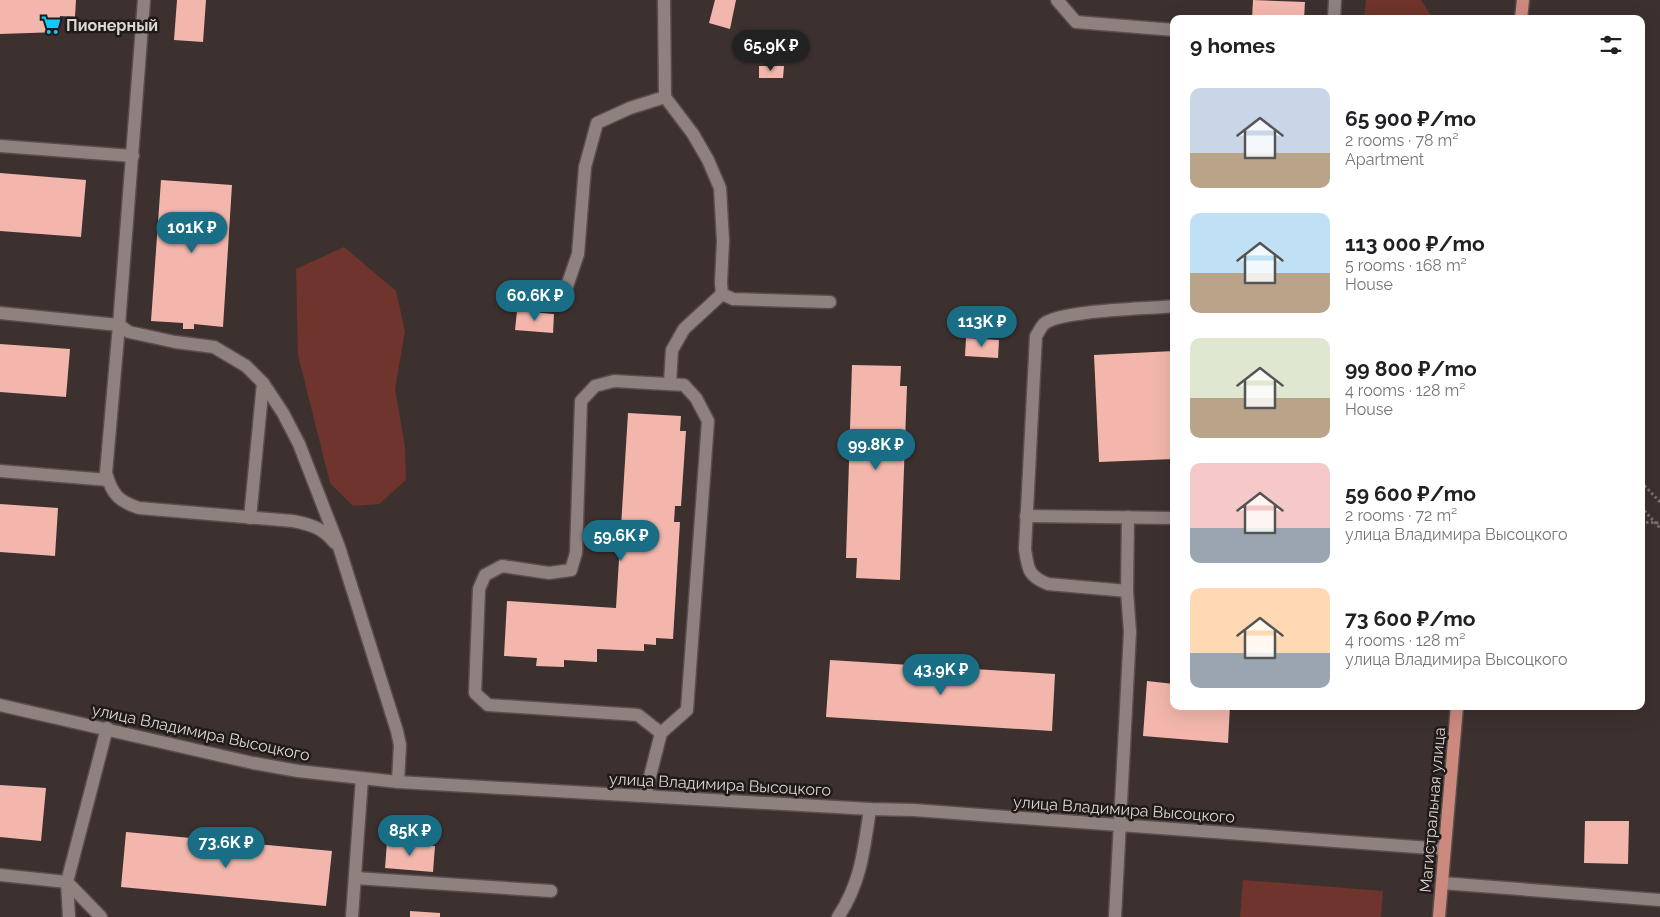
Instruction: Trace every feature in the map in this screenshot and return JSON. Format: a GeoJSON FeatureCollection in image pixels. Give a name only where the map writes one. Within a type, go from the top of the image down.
{"type":"FeatureCollection","features":[{"type":"Feature","properties":{"kind":"main road"},"geometry":{"type":"LineString","coordinates":[[1521,15],[1523,0]]}},
{"type":"Feature","properties":{"kind":"main road","name":"Магистральная улица"},"geometry":{"type":"LineString","coordinates":[[1439,917],[1457,710]]}},
{"type":"Feature","properties":{"kind":"street"},"geometry":{"type":"LineString","coordinates":[[144,0],[133,156],[106,472],[110,486],[118,498],[139,508],[312,525],[330,537],[339,547]]}},
{"type":"Feature","properties":{"kind":"street"},"geometry":{"type":"LineString","coordinates":[[664,0],[665,97],[693,134],[708,160],[720,188],[723,241],[722,294]]}},
{"type":"Feature","properties":{"kind":"street"},"geometry":{"type":"LineString","coordinates":[[1057,0],[1076,22],[1170,30]]}},
{"type":"Feature","properties":{"kind":"street"},"geometry":{"type":"LineString","coordinates":[[1334,15],[1335,0]]}},
{"type":"Feature","properties":{"kind":"street"},"geometry":{"type":"LineString","coordinates":[[564,295],[578,254],[585,167],[597,123],[630,108],[665,97]]}},
{"type":"Feature","properties":{"kind":"street"},"geometry":{"type":"LineString","coordinates":[[0,146],[133,156]]}},
{"type":"Feature","properties":{"kind":"street"},"geometry":{"type":"LineString","coordinates":[[722,294],[733,300],[830,302]]}},
{"type":"Feature","properties":{"kind":"street"},"geometry":{"type":"LineString","coordinates":[[670,383],[672,350],[684,329],[722,294]]}},
{"type":"Feature","properties":{"kind":"street"},"geometry":{"type":"LineString","coordinates":[[1127,591],[1048,584],[1036,579],[1028,568],[1025,549],[1026,516],[1036,336],[1043,324],[1058,317],[1170,306]]}},
{"type":"Feature","properties":{"kind":"street"},"geometry":{"type":"LineString","coordinates":[[0,313],[119,325],[129,332],[175,342],[214,347],[246,366],[263,383],[283,413],[300,444],[339,547],[397,731],[400,745],[398,782]]}},
{"type":"Feature","properties":{"kind":"street"},"geometry":{"type":"LineString","coordinates":[[645,796],[661,734],[687,710],[708,421],[696,398],[684,385],[614,381],[595,386],[581,401],[576,553],[571,570],[549,573],[502,566],[485,575],[479,589],[475,693],[488,705],[638,715],[661,734]]}},
{"type":"Feature","properties":{"kind":"street"},"geometry":{"type":"LineString","coordinates":[[250,518],[263,383]]}},
{"type":"Feature","properties":{"kind":"street"},"geometry":{"type":"LineString","coordinates":[[0,471],[108,480]]}},
{"type":"Feature","properties":{"kind":"street"},"geometry":{"type":"LineString","coordinates":[[1026,516],[1170,518]]}},
{"type":"Feature","properties":{"kind":"street"},"geometry":{"type":"LineString","coordinates":[[1114,917],[1130,632],[1127,591],[1128,518]]}},
{"type":"Feature","properties":{"kind":"street","name":"улица Владимира Высоцкого"},"geometry":{"type":"LineString","coordinates":[[0,705],[253,763],[298,771],[398,782],[914,810],[1444,849]]}},
{"type":"Feature","properties":{"kind":"street"},"geometry":{"type":"LineString","coordinates":[[69,917],[67,882],[107,728]]}},
{"type":"Feature","properties":{"kind":"street"},"geometry":{"type":"LineString","coordinates":[[352,917],[362,778]]}},
{"type":"Feature","properties":{"kind":"street"},"geometry":{"type":"LineString","coordinates":[[838,917],[848,901],[863,862],[870,809]]}},
{"type":"Feature","properties":{"kind":"street"},"geometry":{"type":"LineString","coordinates":[[0,875],[67,882],[101,917]]}},
{"type":"Feature","properties":{"kind":"street"},"geometry":{"type":"LineString","coordinates":[[355,878],[551,891]]}},
{"type":"Feature","properties":{"kind":"street"},"geometry":{"type":"LineString","coordinates":[[1442,883],[1660,900]]}},
{"type":"Feature","properties":{"kind":"path"},"geometry":{"type":"LineString","coordinates":[[1645,486],[1660,502]]}},
{"type":"Feature","properties":{"kind":"path"},"geometry":{"type":"LineString","coordinates":[[1645,511],[1658,523],[1660,528]]}},
{"type":"Feature","properties":{"kind":"path"},"geometry":{"type":"LineString","coordinates":[[1645,522],[1658,523]]}},
{"type":"Feature","properties":{"kind":"shaded area"},"geometry":{"type":"Polygon","coordinates":[[[1366,0],[1421,0],[1430,15],[1364,15],[1366,0]]]}},
{"type":"Feature","properties":{"kind":"shaded area"},"geometry":{"type":"Polygon","coordinates":[[[344,247],[396,291],[405,331],[395,389],[405,447],[406,480],[379,504],[353,506],[330,483],[298,355],[296,269],[344,247]]]}},
{"type":"Feature","properties":{"kind":"shaded area"},"geometry":{"type":"Polygon","coordinates":[[[1243,880],[1383,891],[1381,917],[1240,917],[1243,880]]]}},
{"type":"Feature","properties":{"kind":"building"},"geometry":{"type":"Polygon","coordinates":[[[0,0],[76,0],[75,17],[60,16],[59,32],[0,34],[0,0]]]}},
{"type":"Feature","properties":{"kind":"building"},"geometry":{"type":"Polygon","coordinates":[[[177,0],[206,0],[203,42],[174,40],[177,0]]]}},
{"type":"Feature","properties":{"kind":"building"},"geometry":{"type":"Polygon","coordinates":[[[715,0],[736,0],[730,29],[709,23],[715,0]]]}},
{"type":"Feature","properties":{"kind":"building"},"geometry":{"type":"Polygon","coordinates":[[[1253,0],[1305,2],[1304,15],[1252,15],[1253,0]]]}},
{"type":"Feature","properties":{"kind":"building"},"geometry":{"type":"Polygon","coordinates":[[[759,66],[784,66],[783,78],[759,78],[759,66]]]}},
{"type":"Feature","properties":{"kind":"building"},"geometry":{"type":"Polygon","coordinates":[[[0,173],[86,180],[81,237],[0,231],[0,173]]]}},
{"type":"Feature","properties":{"kind":"building"},"geometry":{"type":"Polygon","coordinates":[[[161,180],[232,185],[223,327],[194,324],[194,329],[183,329],[183,323],[151,321],[161,180]]]}},
{"type":"Feature","properties":{"kind":"building"},"geometry":{"type":"Polygon","coordinates":[[[517,311],[554,314],[553,333],[515,330],[517,311]]]}},
{"type":"Feature","properties":{"kind":"building"},"geometry":{"type":"Polygon","coordinates":[[[966,338],[999,340],[998,358],[965,356],[966,338]]]}},
{"type":"Feature","properties":{"kind":"building"},"geometry":{"type":"Polygon","coordinates":[[[0,344],[70,349],[66,397],[0,392],[0,344]]]}},
{"type":"Feature","properties":{"kind":"building"},"geometry":{"type":"Polygon","coordinates":[[[1170,351],[1170,459],[1099,462],[1094,355],[1170,351]]]}},
{"type":"Feature","properties":{"kind":"building"},"geometry":{"type":"Polygon","coordinates":[[[852,365],[901,366],[900,386],[907,386],[900,580],[856,578],[857,558],[846,558],[852,365]]]}},
{"type":"Feature","properties":{"kind":"building"},"geometry":{"type":"Polygon","coordinates":[[[628,413],[681,416],[680,431],[686,431],[681,506],[675,506],[674,522],[680,522],[673,639],[656,638],[656,645],[644,644],[644,651],[597,649],[597,662],[564,660],[564,667],[536,666],[537,658],[504,656],[507,601],[616,608],[628,413]]]}},
{"type":"Feature","properties":{"kind":"building"},"geometry":{"type":"Polygon","coordinates":[[[0,504],[58,508],[55,556],[0,552],[0,504]]]}},
{"type":"Feature","properties":{"kind":"building"},"geometry":{"type":"Polygon","coordinates":[[[830,660],[1055,674],[1052,731],[826,717],[830,660]]]}},
{"type":"Feature","properties":{"kind":"building"},"geometry":{"type":"Polygon","coordinates":[[[1147,681],[1170,684],[1170,710],[1230,710],[1228,743],[1143,736],[1147,681]]]}},
{"type":"Feature","properties":{"kind":"building"},"geometry":{"type":"Polygon","coordinates":[[[0,785],[46,788],[41,841],[0,837],[0,785]]]}},
{"type":"Feature","properties":{"kind":"building"},"geometry":{"type":"Polygon","coordinates":[[[1585,821],[1629,821],[1628,864],[1584,863],[1585,821]]]}},
{"type":"Feature","properties":{"kind":"building"},"geometry":{"type":"Polygon","coordinates":[[[126,832],[332,851],[326,906],[121,887],[126,832]]]}},
{"type":"Feature","properties":{"kind":"building"},"geometry":{"type":"Polygon","coordinates":[[[387,842],[435,846],[433,872],[385,868],[387,842]]]}},
{"type":"Feature","properties":{"kind":"building"},"geometry":{"type":"Polygon","coordinates":[[[410,911],[440,913],[440,917],[410,917],[410,911]]]}},
{"type":"Feature","properties":{"kind":"place","name":"Пионерный"},"geometry":{"type":"Point","coordinates":[51,25]}}]}
